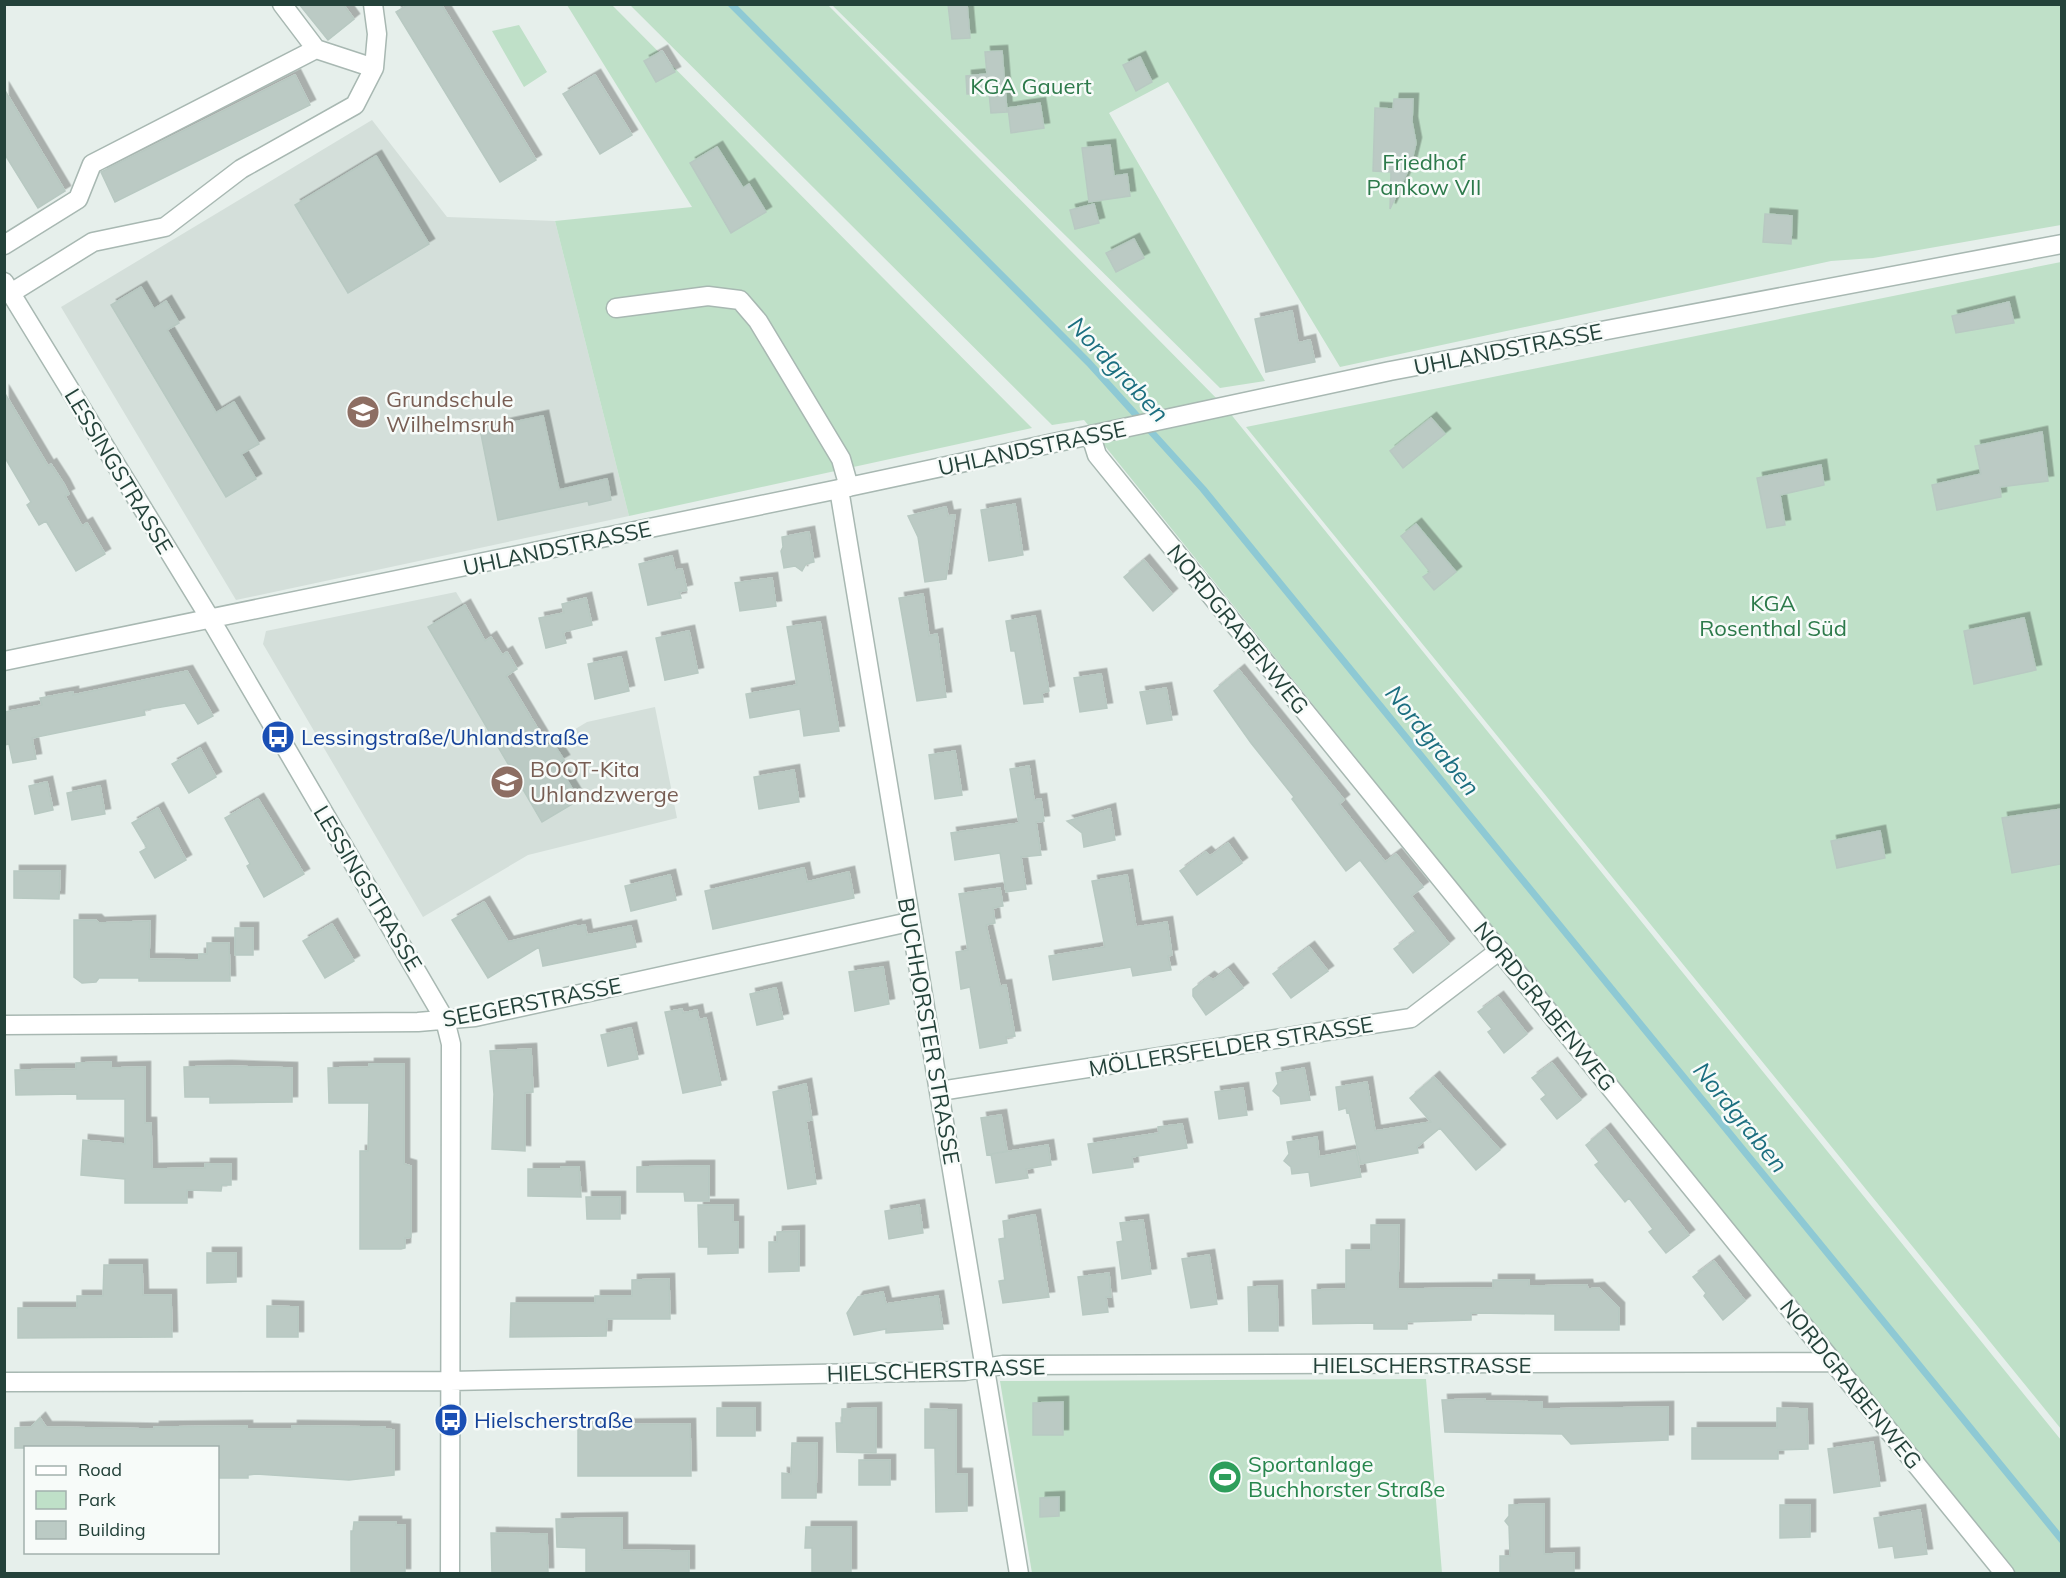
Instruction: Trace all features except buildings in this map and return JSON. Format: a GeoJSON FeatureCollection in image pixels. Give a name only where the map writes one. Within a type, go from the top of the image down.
{"type":"FeatureCollection","features":[{"type":"Feature","properties":{"kind":"street"},"geometry":{"type":"LineString","coordinates":[[282,4],[316,49],[374,68]]}},
{"type":"Feature","properties":{"kind":"street"},"geometry":{"type":"LineString","coordinates":[[8,287],[93,242],[165,227],[241,169],[355,105],[374,68],[377,34],[373,4]]}},
{"type":"Feature","properties":{"kind":"street"},"geometry":{"type":"LineString","coordinates":[[4,245],[78,199],[92,164],[316,49]]}},
{"type":"Feature","properties":{"kind":"street","name":"UHLANDSTRASSE"},"geometry":{"type":"LineString","coordinates":[[4,661],[844,488],[1390,371],[2061,244]]}},
{"type":"Feature","properties":{"kind":"street","name":"LESSINGSTRASSE"},"geometry":{"type":"LineString","coordinates":[[8,287],[211,620],[445,1020],[451,1044],[450,1574]]}},
{"type":"Feature","properties":{"kind":"street","name":"BUCHHORSTER STRASSE"},"geometry":{"type":"LineString","coordinates":[[616,308],[708,296],[741,300],[758,321],[841,459],[909,922],[940,1091],[1019,1574]]}},
{"type":"Feature","properties":{"kind":"street","name":"NORDGRABENWEG"},"geometry":{"type":"LineString","coordinates":[[1095,435],[1097,455],[2005,1574]]}},
{"type":"Feature","properties":{"kind":"street","name":"SEEGERSTRASSE"},"geometry":{"type":"LineString","coordinates":[[4,1025],[445,1020],[475,1017],[909,922]]}},
{"type":"Feature","properties":{"kind":"street","name":"MÖLLERSFELDER STRASSE"},"geometry":{"type":"LineString","coordinates":[[940,1091],[1411,1018],[1500,950]]}},
{"type":"Feature","properties":{"kind":"street","name":"HIELSCHERSTRASSE"},"geometry":{"type":"LineString","coordinates":[[4,1382],[450,1381],[954,1372],[1003,1365],[1833,1362]]}},
{"type":"Feature","properties":{"kind":"shaded area","name":"Grundschule Wilhelmsruh"},"geometry":{"type":"Polygon","coordinates":[[[372,120],[447,217],[555,221],[629,516],[236,600],[61,307],[372,120]]]}},
{"type":"Feature","properties":{"kind":"shaded area","name":"BOOT-Kita Uhlandzwerge"},"geometry":{"type":"Polygon","coordinates":[[[456,592],[485,640],[502,655],[507,652],[517,669],[506,676],[547,746],[587,722],[655,707],[677,818],[528,855],[423,917],[263,644],[266,631],[456,592]]]}},
{"type":"Feature","properties":{"kind":"green space"},"geometry":{"type":"Polygon","coordinates":[[[567,5],[612,5],[1032,428],[629,516],[555,221],[692,207],[567,5]]]}},
{"type":"Feature","properties":{"kind":"green space"},"geometry":{"type":"Polygon","coordinates":[[[630,5],[828,5],[1225,407],[2061,1440],[2061,1573],[2012,1573],[1084,420],[1052,425],[630,5]]]}},
{"type":"Feature","properties":{"kind":"green space","name":"Friedhof Pankow VII"},"geometry":{"type":"Polygon","coordinates":[[[832,5],[2061,5],[2061,225],[1873,258],[1831,261],[1340,367],[1168,82],[1109,113],[1265,381],[1220,388],[832,5]]]}},
{"type":"Feature","properties":{"kind":"green space"},"geometry":{"type":"Polygon","coordinates":[[[519,25],[547,72],[524,87],[492,31],[519,25]]]}},
{"type":"Feature","properties":{"kind":"green space","name":"KGA Rosenthal Süd"},"geometry":{"type":"Polygon","coordinates":[[[2061,262],[2061,1429],[1246,427],[2061,262]]]}},
{"type":"Feature","properties":{"kind":"green space","name":"Sportanlage Buchhorster Straße"},"geometry":{"type":"Polygon","coordinates":[[[1426,1379],[1442,1573],[1032,1573],[1000,1381],[1426,1379]]]}},
{"type":"Feature","properties":{"kind":"waterway","name":"Nordgraben"},"geometry":{"type":"LineString","coordinates":[[731,4],[1089,363],[1203,489],[2062,1540]]}},
{"type":"Feature","properties":{"kind":"place","name":"Grundschule Wilhelmsruh"},"geometry":{"type":"Point","coordinates":[363,412]}},
{"type":"Feature","properties":{"kind":"place","name":"Lessingstraße/Uhlandstraße"},"geometry":{"type":"Point","coordinates":[278,737]}},
{"type":"Feature","properties":{"kind":"place","name":"BOOT-Kita Uhlandzwerge"},"geometry":{"type":"Point","coordinates":[507,782]}},
{"type":"Feature","properties":{"kind":"place","name":"Hielscherstraße"},"geometry":{"type":"Point","coordinates":[451,1420]}},
{"type":"Feature","properties":{"kind":"place","name":"Sportanlage Buchhorster Straße"},"geometry":{"type":"Point","coordinates":[1225,1477]}},
{"type":"Feature","properties":{"kind":"park label","name":"KGA Gauert"},"geometry":{"type":"Point","coordinates":[1031,86]}}]}
